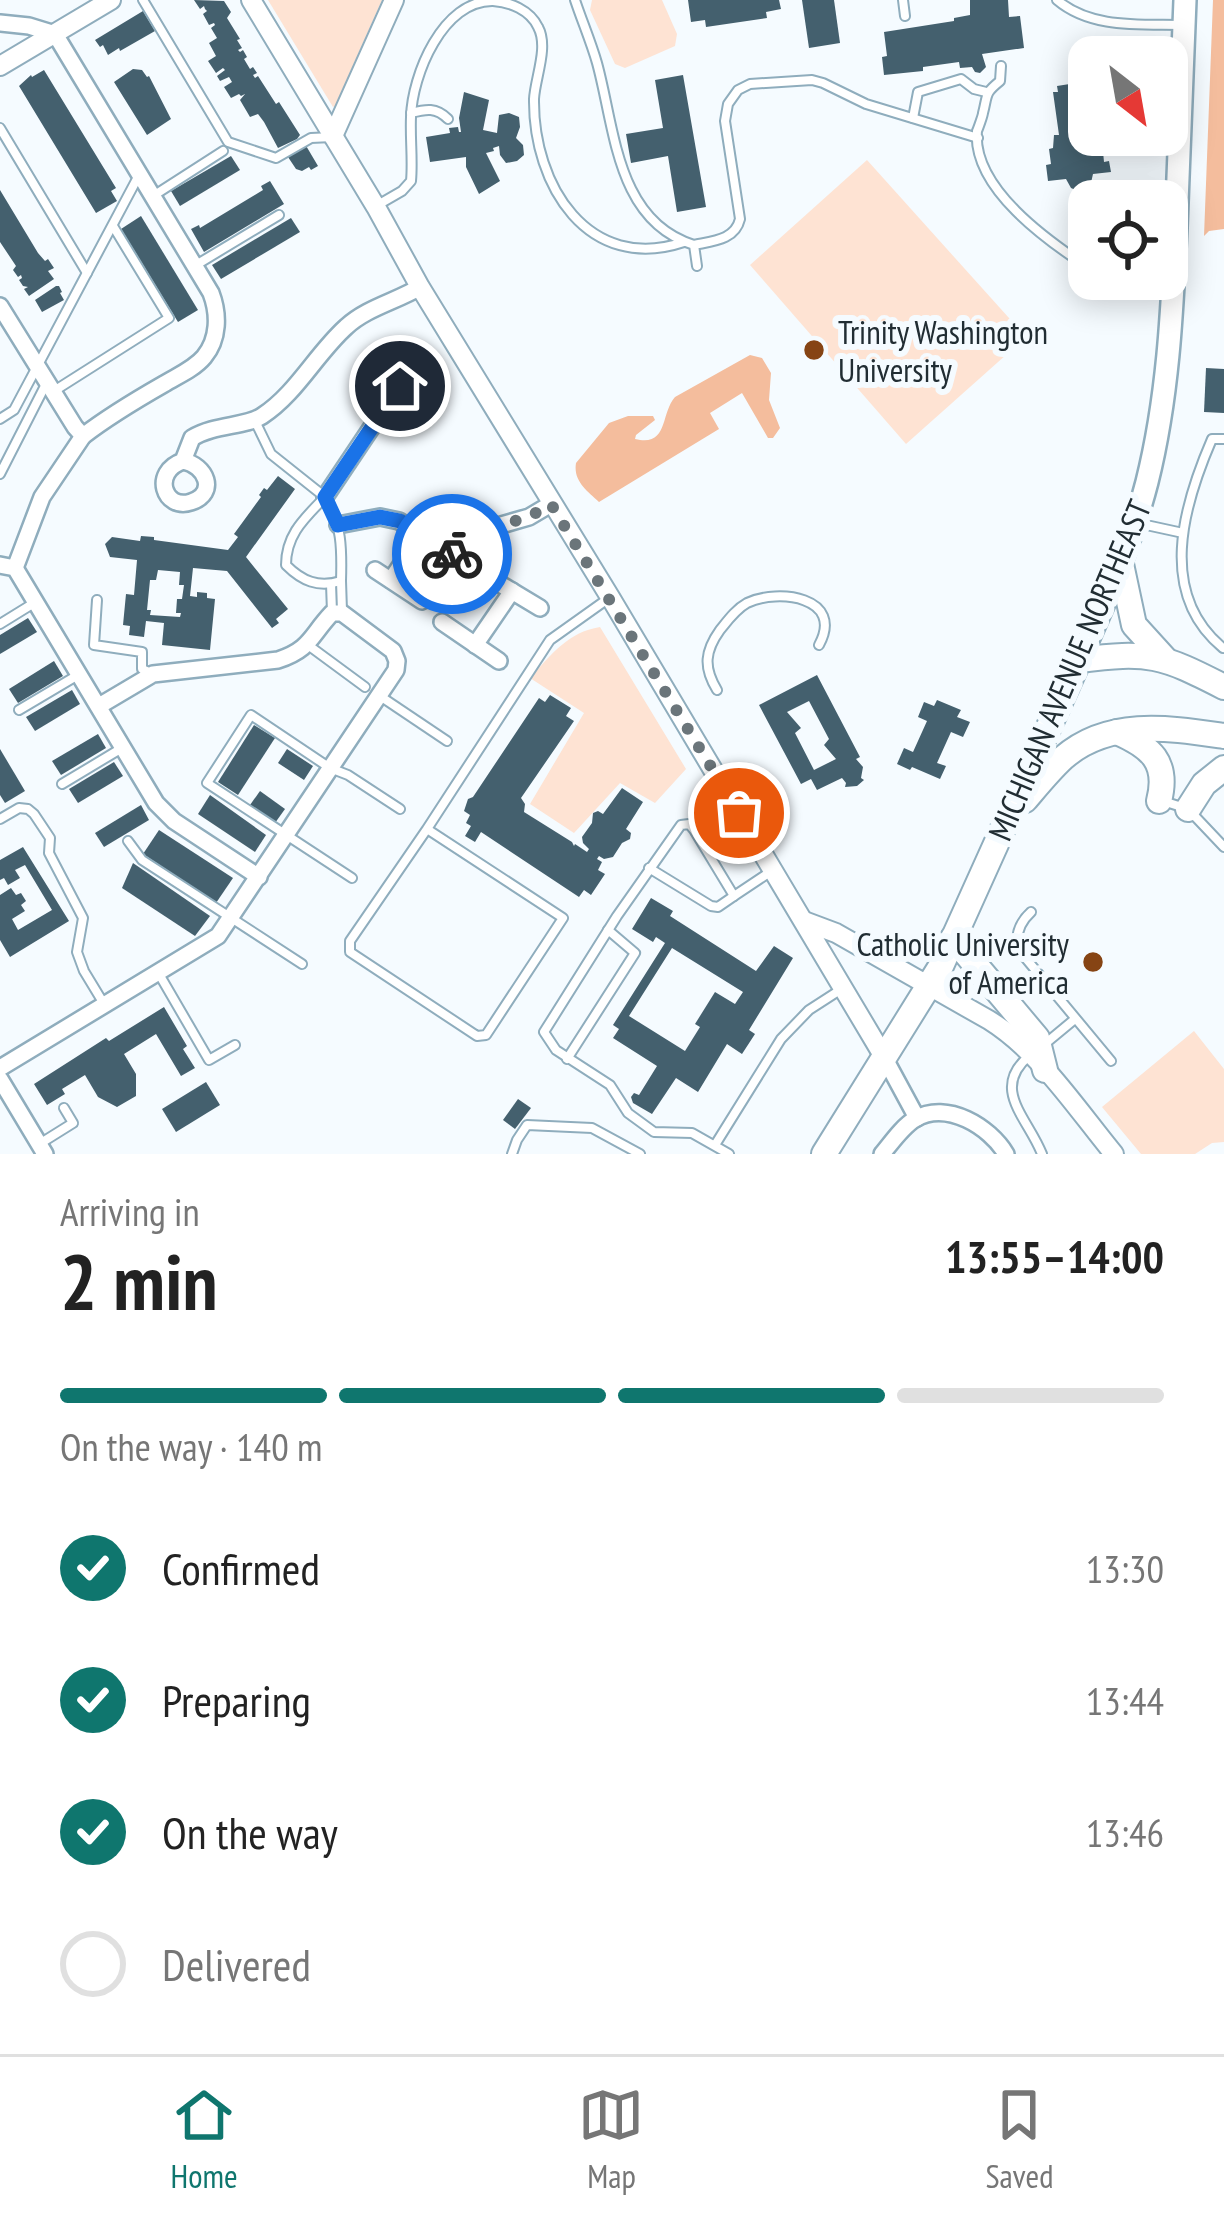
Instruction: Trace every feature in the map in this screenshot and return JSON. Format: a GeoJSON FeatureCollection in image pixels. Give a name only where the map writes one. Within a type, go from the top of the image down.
{"type":"FeatureCollection","features":[{"type":"Feature","properties":{"kind":"main road","name":"MICHIGAN AVENUE NORTHEAST"},"geometry":{"type":"LineString","coordinates":[[1178,180],[1185,0]]}},
{"type":"Feature","properties":{"kind":"main road","name":"MICHIGAN AVENUE NORTHEAST"},"geometry":{"type":"LineString","coordinates":[[824,1154],[940,966],[1121,564],[1152,462],[1164,401],[1172,300]]}},
{"type":"Feature","properties":{"kind":"main road"},"geometry":{"type":"LineString","coordinates":[[1121,564],[1134,626],[1164,658]]}},
{"type":"Feature","properties":{"kind":"main road"},"geometry":{"type":"LineString","coordinates":[[1079,660],[1136,654],[1164,658],[1224,686]]}},
{"type":"Feature","properties":{"kind":"main road"},"geometry":{"type":"LineString","coordinates":[[1007,820],[1069,753],[1088,742],[1156,727],[1224,736]]}},
{"type":"Feature","properties":{"kind":"main road"},"geometry":{"type":"LineString","coordinates":[[1117,732],[1140,743],[1159,764],[1160,801]]}},
{"type":"Feature","properties":{"kind":"main road"},"geometry":{"type":"LineString","coordinates":[[1188,808],[1204,784],[1224,768]]}},
{"type":"Feature","properties":{"kind":"main road"},"geometry":{"type":"LineString","coordinates":[[953,938],[1037,1038],[1038,1058]]}},
{"type":"Feature","properties":{"kind":"street"},"geometry":{"type":"LineString","coordinates":[[0,66],[111,0]]}},
{"type":"Feature","properties":{"kind":"street"},"geometry":{"type":"LineString","coordinates":[[251,0],[844,987],[917,1118]]}},
{"type":"Feature","properties":{"kind":"street"},"geometry":{"type":"LineString","coordinates":[[333,136],[394,0]]}},
{"type":"Feature","properties":{"kind":"street"},"geometry":{"type":"LineString","coordinates":[[0,23],[55,34],[211,293],[217,314],[205,356],[83,436],[42,496],[7,566],[36,602],[156,803],[174,821],[259,877]]}},
{"type":"Feature","properties":{"kind":"street"},"geometry":{"type":"LineString","coordinates":[[183,460],[192,438],[203,431],[255,420],[278,403],[351,322],[420,287]]}},
{"type":"Feature","properties":{"kind":"street"},"geometry":{"type":"LineString","coordinates":[[0,306],[83,436]]}},
{"type":"Feature","properties":{"kind":"street"},"geometry":{"type":"LineString","coordinates":[[325,497],[400,386]]}},
{"type":"Feature","properties":{"kind":"street"},"geometry":{"type":"LineString","coordinates":[[467,564],[494,527],[529,517],[551,504]]}},
{"type":"Feature","properties":{"kind":"street"},"geometry":{"type":"LineString","coordinates":[[338,525],[380,517],[400,521],[540,608]]}},
{"type":"Feature","properties":{"kind":"street"},"geometry":{"type":"LineString","coordinates":[[391,580],[421,535]]}},
{"type":"Feature","properties":{"kind":"street"},"geometry":{"type":"LineString","coordinates":[[375,570],[422,601]]}},
{"type":"Feature","properties":{"kind":"street"},"geometry":{"type":"LineString","coordinates":[[475,645],[512,592]]}},
{"type":"Feature","properties":{"kind":"street"},"geometry":{"type":"LineString","coordinates":[[0,1068],[218,936],[330,768],[372,691],[396,670],[397,661],[393,651],[337,613],[308,646],[278,660],[153,674],[98,706]]}},
{"type":"Feature","properties":{"kind":"street"},"geometry":{"type":"LineString","coordinates":[[442,622],[499,661]]}},
{"type":"Feature","properties":{"kind":"street"},"geometry":{"type":"LineString","coordinates":[[804,921],[836,933],[1000,1027],[1038,1058],[1114,1154]]}},
{"type":"Feature","properties":{"kind":"street"},"geometry":{"type":"LineString","coordinates":[[0,1079],[42,1149]]}},
{"type":"Feature","properties":{"kind":"street"},"geometry":{"type":"LineString","coordinates":[[882,1154],[917,1118],[943,1115],[976,1123],[1006,1154]]}},
{"type":"Feature","properties":{"kind":"lane"},"geometry":{"type":"LineString","coordinates":[[143,0],[228,142],[276,158],[311,138],[333,136]]}},
{"type":"Feature","properties":{"kind":"lane"},"geometry":{"type":"LineString","coordinates":[[575,0],[596,62],[620,164],[639,206],[667,232],[689,243],[697,266]]}},
{"type":"Feature","properties":{"kind":"lane"},"geometry":{"type":"LineString","coordinates":[[903,0],[905,16]]}},
{"type":"Feature","properties":{"kind":"lane"},"geometry":{"type":"LineString","coordinates":[[1057,0],[1100,21],[1184,25]]}},
{"type":"Feature","properties":{"kind":"lane"},"geometry":{"type":"LineString","coordinates":[[376,207],[410,182],[411,113],[421,70],[441,28],[478,1],[513,4],[538,24],[542,36],[534,94],[536,133],[554,188],[586,229],[634,250],[732,235],[738,229],[725,121],[728,104],[738,90],[751,84],[823,82],[866,104],[978,138]]}},
{"type":"Feature","properties":{"kind":"lane"},"geometry":{"type":"LineString","coordinates":[[1001,66],[1000,81],[986,92],[977,131],[980,157],[1013,207],[1037,232],[1068,253]]}},
{"type":"Feature","properties":{"kind":"lane"},"geometry":{"type":"LineString","coordinates":[[914,118],[918,92],[961,79],[986,92]]}},
{"type":"Feature","properties":{"kind":"lane"},"geometry":{"type":"LineString","coordinates":[[411,113],[428,109],[448,119]]}},
{"type":"Feature","properties":{"kind":"lane"},"geometry":{"type":"LineString","coordinates":[[0,128],[87,273]]}},
{"type":"Feature","properties":{"kind":"lane"},"geometry":{"type":"LineString","coordinates":[[153,196],[223,151]]}},
{"type":"Feature","properties":{"kind":"lane"},"geometry":{"type":"LineString","coordinates":[[0,474],[46,381],[87,273],[140,174]]}},
{"type":"Feature","properties":{"kind":"lane"},"geometry":{"type":"LineString","coordinates":[[195,266],[279,215]]}},
{"type":"Feature","properties":{"kind":"lane"},"geometry":{"type":"LineString","coordinates":[[0,419],[46,381],[169,318],[112,226]]}},
{"type":"Feature","properties":{"kind":"lane"},"geometry":{"type":"LineString","coordinates":[[255,420],[271,454],[325,497],[338,525],[337,613]]}},
{"type":"Feature","properties":{"kind":"lane"},"geometry":{"type":"LineString","coordinates":[[1223,648],[1206,634],[1186,594],[1180,546],[1194,482],[1212,439],[1224,440]]}},
{"type":"Feature","properties":{"kind":"lane"},"geometry":{"type":"LineString","coordinates":[[325,497],[286,546],[286,565],[312,583],[336,582]]}},
{"type":"Feature","properties":{"kind":"lane"},"geometry":{"type":"LineString","coordinates":[[1135,522],[1183,533]]}},
{"type":"Feature","properties":{"kind":"lane"},"geometry":{"type":"LineString","coordinates":[[427,829],[562,918],[486,1035],[477,1036],[350,952],[350,941],[550,640],[610,597]]}},
{"type":"Feature","properties":{"kind":"lane"},"geometry":{"type":"LineString","coordinates":[[717,690],[706,668],[706,655],[717,633],[748,603],[775,597],[811,603],[824,618],[819,645]]}},
{"type":"Feature","properties":{"kind":"lane"},"geometry":{"type":"LineString","coordinates":[[98,600],[94,645],[142,652],[142,668],[153,674]]}},
{"type":"Feature","properties":{"kind":"lane"},"geometry":{"type":"LineString","coordinates":[[0,624],[36,602]]}},
{"type":"Feature","properties":{"kind":"lane"},"geometry":{"type":"LineString","coordinates":[[308,646],[447,741]]}},
{"type":"Feature","properties":{"kind":"lane"},"geometry":{"type":"LineString","coordinates":[[19,710],[79,674]]}},
{"type":"Feature","properties":{"kind":"lane"},"geometry":{"type":"LineString","coordinates":[[352,878],[207,784],[251,715],[400,809]]}},
{"type":"Feature","properties":{"kind":"lane"},"geometry":{"type":"LineString","coordinates":[[62,784],[123,747]]}},
{"type":"Feature","properties":{"kind":"lane"},"geometry":{"type":"LineString","coordinates":[[1160,801],[1188,808],[1224,848]]}},
{"type":"Feature","properties":{"kind":"lane"},"geometry":{"type":"LineString","coordinates":[[2,813],[28,809],[50,838],[49,853],[83,918],[77,952],[105,1005]]}},
{"type":"Feature","properties":{"kind":"lane"},"geometry":{"type":"LineString","coordinates":[[729,1154],[692,1133],[654,1132],[628,1113],[610,1085],[556,1050],[544,1032],[681,825],[689,824],[734,896]]}},
{"type":"Feature","properties":{"kind":"lane"},"geometry":{"type":"LineString","coordinates":[[128,841],[142,860],[302,964]]}},
{"type":"Feature","properties":{"kind":"lane"},"geometry":{"type":"LineString","coordinates":[[650,868],[718,907],[773,870]]}},
{"type":"Feature","properties":{"kind":"lane"},"geometry":{"type":"LineString","coordinates":[[1031,912],[1019,927],[1018,949],[1111,1061]]}},
{"type":"Feature","properties":{"kind":"lane"},"geometry":{"type":"LineString","coordinates":[[567,1059],[635,953],[608,930]]}},
{"type":"Feature","properties":{"kind":"lane"},"geometry":{"type":"LineString","coordinates":[[162,971],[209,1060],[235,1045]]}},
{"type":"Feature","properties":{"kind":"lane"},"geometry":{"type":"LineString","coordinates":[[715,1145],[781,1040],[809,1010],[844,987]]}},
{"type":"Feature","properties":{"kind":"lane"},"geometry":{"type":"LineString","coordinates":[[1042,1154],[1010,1087],[1019,1065],[1038,1058],[1075,1018]]}},
{"type":"Feature","properties":{"kind":"lane"},"geometry":{"type":"LineString","coordinates":[[42,1149],[74,1123],[64,1108]]}},
{"type":"Feature","properties":{"kind":"lane"},"geometry":{"type":"LineString","coordinates":[[512,1154],[527,1125],[592,1128],[640,1154]]}},
{"type":"Feature","properties":{"kind":"shaded area"},"geometry":{"type":"Polygon","coordinates":[[[268,0],[382,0],[335,106],[333,107],[268,0]]]}},
{"type":"Feature","properties":{"kind":"shaded area"},"geometry":{"type":"Polygon","coordinates":[[[592,0],[662,0],[677,34],[675,46],[625,68],[615,64],[590,10],[592,0]]]}},
{"type":"Feature","properties":{"kind":"shaded area"},"geometry":{"type":"Polygon","coordinates":[[[1213,0],[1224,0],[1224,229],[1204,236],[1213,0]]]}},
{"type":"Feature","properties":{"kind":"shaded area"},"geometry":{"type":"Polygon","coordinates":[[[867,160],[1026,337],[906,444],[750,265],[867,160]]]}},
{"type":"Feature","properties":{"kind":"shaded area"},"geometry":{"type":"Polygon","coordinates":[[[750,355],[762,358],[771,373],[769,400],[780,428],[773,438],[768,438],[742,393],[710,413],[719,429],[599,502],[582,485],[576,463],[609,423],[628,416],[653,416],[655,420],[635,439],[653,438],[675,397],[750,355]]]}},
{"type":"Feature","properties":{"kind":"shaded area"},"geometry":{"type":"Polygon","coordinates":[[[600,627],[686,769],[655,803],[620,783],[574,833],[530,804],[584,713],[530,678],[569,639],[600,627]]]}},
{"type":"Feature","properties":{"kind":"shaded area"},"geometry":{"type":"Polygon","coordinates":[[[1194,1031],[1224,1069],[1224,1142],[1212,1143],[1195,1154],[1141,1154],[1102,1107],[1194,1031]]]}},
{"type":"Feature","properties":{"kind":"building"},"geometry":{"type":"Polygon","coordinates":[[[194,0],[224,1],[231,12],[227,18],[240,39],[238,50],[243,50],[250,69],[257,73],[255,78],[279,102],[300,135],[297,139],[278,148],[258,114],[250,117],[240,100],[245,94],[231,98],[224,87],[232,82],[229,77],[220,81],[217,76],[225,70],[216,73],[208,61],[216,56],[209,43],[217,38],[211,28],[215,25],[209,25],[204,6],[200,9],[194,0]]]}},
{"type":"Feature","properties":{"kind":"building"},"geometry":{"type":"Polygon","coordinates":[[[688,0],[779,0],[781,9],[766,12],[767,18],[706,27],[705,20],[691,22],[688,0]]]}},
{"type":"Feature","properties":{"kind":"building"},"geometry":{"type":"Polygon","coordinates":[[[802,0],[834,0],[840,43],[809,48],[802,0]]]}},
{"type":"Feature","properties":{"kind":"building"},"geometry":{"type":"Polygon","coordinates":[[[970,0],[1008,0],[1009,17],[1020,16],[1024,48],[982,54],[986,67],[980,73],[972,67],[960,68],[959,62],[884,75],[884,32],[954,21],[970,15],[970,0]]]}},
{"type":"Feature","properties":{"kind":"building"},"geometry":{"type":"Polygon","coordinates":[[[143,11],[155,31],[108,55],[95,40],[143,11]]]}},
{"type":"Feature","properties":{"kind":"building"},"geometry":{"type":"Polygon","coordinates":[[[133,69],[149,76],[171,119],[147,135],[114,82],[133,69]]]}},
{"type":"Feature","properties":{"kind":"building"},"geometry":{"type":"Polygon","coordinates":[[[44,70],[116,188],[111,191],[117,201],[96,213],[19,86],[44,70]]]}},
{"type":"Feature","properties":{"kind":"building"},"geometry":{"type":"Polygon","coordinates":[[[683,75],[706,207],[677,212],[668,156],[631,163],[626,134],[663,128],[655,80],[683,75]]]}},
{"type":"Feature","properties":{"kind":"building"},"geometry":{"type":"Polygon","coordinates":[[[1068,84],[1068,156],[1103,156],[1111,172],[1093,174],[1092,180],[1048,181],[1049,149],[1054,135],[1059,135],[1053,92],[1058,92],[1057,86],[1068,84]]]}},
{"type":"Feature","properties":{"kind":"building"},"geometry":{"type":"Polygon","coordinates":[[[464,92],[489,100],[483,130],[497,133],[499,115],[519,117],[516,138],[524,155],[506,163],[499,146],[486,153],[500,181],[479,194],[466,157],[430,162],[426,137],[450,133],[449,128],[458,127],[461,132],[464,92]]]}},
{"type":"Feature","properties":{"kind":"building"},"geometry":{"type":"Polygon","coordinates":[[[305,144],[318,166],[302,171],[288,157],[305,144]]]}},
{"type":"Feature","properties":{"kind":"building"},"geometry":{"type":"Polygon","coordinates":[[[231,156],[240,170],[180,206],[171,191],[231,156]]]}},
{"type":"Feature","properties":{"kind":"building"},"geometry":{"type":"Polygon","coordinates":[[[270,181],[284,204],[204,252],[191,229],[263,190],[261,186],[270,181]]]}},
{"type":"Feature","properties":{"kind":"building"},"geometry":{"type":"Polygon","coordinates":[[[0,190],[38,253],[54,268],[48,271],[54,279],[29,296],[0,242],[0,190]]]}},
{"type":"Feature","properties":{"kind":"building"},"geometry":{"type":"Polygon","coordinates":[[[141,216],[198,310],[178,322],[121,229],[141,216]]]}},
{"type":"Feature","properties":{"kind":"building"},"geometry":{"type":"Polygon","coordinates":[[[291,218],[300,232],[221,279],[212,265],[291,218]]]}},
{"type":"Feature","properties":{"kind":"building"},"geometry":{"type":"Polygon","coordinates":[[[56,286],[64,300],[42,312],[35,300],[56,286]]]}},
{"type":"Feature","properties":{"kind":"building"},"geometry":{"type":"Polygon","coordinates":[[[1206,368],[1224,369],[1224,413],[1204,412],[1206,368]]]}},
{"type":"Feature","properties":{"kind":"building"},"geometry":{"type":"Polygon","coordinates":[[[278,476],[295,489],[246,557],[288,609],[276,619],[279,623],[272,628],[227,571],[193,568],[190,596],[207,593],[207,598],[215,599],[210,650],[162,645],[164,623],[146,621],[144,637],[129,635],[130,626],[123,625],[126,594],[134,595],[137,560],[110,557],[105,544],[112,537],[140,541],[141,536],[228,550],[259,495],[278,476]],[[158,570],[156,580],[150,580],[150,615],[180,617],[177,599],[182,599],[184,585],[179,585],[180,572],[158,570]]]}},
{"type":"Feature","properties":{"kind":"building"},"geometry":{"type":"Polygon","coordinates":[[[28,618],[37,632],[0,654],[0,635],[28,618]]]}},
{"type":"Feature","properties":{"kind":"building"},"geometry":{"type":"Polygon","coordinates":[[[54,661],[63,676],[18,703],[9,689],[54,661]]]}},
{"type":"Feature","properties":{"kind":"building"},"geometry":{"type":"Polygon","coordinates":[[[817,675],[860,757],[856,759],[863,767],[864,780],[845,787],[842,778],[817,790],[811,779],[801,784],[759,705],[817,675]],[[809,701],[787,712],[801,728],[795,733],[814,770],[836,759],[824,745],[829,739],[809,701]]]}},
{"type":"Feature","properties":{"kind":"building"},"geometry":{"type":"Polygon","coordinates":[[[72,690],[80,704],[35,731],[26,717],[72,690]]]}},
{"type":"Feature","properties":{"kind":"building"},"geometry":{"type":"Polygon","coordinates":[[[550,695],[571,708],[566,716],[574,721],[521,798],[524,812],[587,852],[582,837],[593,813],[603,814],[622,788],[643,802],[626,829],[630,839],[613,857],[597,859],[602,862],[598,870],[605,874],[591,895],[584,890],[579,897],[481,832],[475,842],[465,836],[471,826],[466,823],[470,815],[464,811],[468,799],[539,698],[545,702],[550,695]]]}},
{"type":"Feature","properties":{"kind":"building"},"geometry":{"type":"Polygon","coordinates":[[[937,700],[961,710],[957,717],[970,722],[963,737],[951,732],[937,763],[946,766],[940,779],[897,764],[904,748],[913,752],[927,721],[918,717],[924,702],[934,706],[937,700]]]}},
{"type":"Feature","properties":{"kind":"building"},"geometry":{"type":"Polygon","coordinates":[[[254,725],[275,738],[238,795],[218,782],[254,725]]]}},
{"type":"Feature","properties":{"kind":"building"},"geometry":{"type":"Polygon","coordinates":[[[98,734],[106,748],[61,775],[52,761],[98,734]]]}},
{"type":"Feature","properties":{"kind":"building"},"geometry":{"type":"Polygon","coordinates":[[[0,749],[25,791],[5,803],[0,795],[0,749]]]}},
{"type":"Feature","properties":{"kind":"building"},"geometry":{"type":"Polygon","coordinates":[[[287,749],[313,766],[304,780],[278,763],[287,749]]]}},
{"type":"Feature","properties":{"kind":"building"},"geometry":{"type":"Polygon","coordinates":[[[114,762],[123,776],[78,803],[69,789],[114,762]]]}},
{"type":"Feature","properties":{"kind":"building"},"geometry":{"type":"Polygon","coordinates":[[[260,791],[285,809],[275,823],[250,805],[260,791]]]}},
{"type":"Feature","properties":{"kind":"building"},"geometry":{"type":"Polygon","coordinates":[[[210,795],[266,835],[255,852],[198,814],[210,795]]]}},
{"type":"Feature","properties":{"kind":"building"},"geometry":{"type":"Polygon","coordinates":[[[141,805],[149,820],[104,847],[95,833],[141,805]]]}},
{"type":"Feature","properties":{"kind":"building"},"geometry":{"type":"Polygon","coordinates":[[[159,830],[233,878],[216,903],[143,854],[159,830]]]}},
{"type":"Feature","properties":{"kind":"building"},"geometry":{"type":"Polygon","coordinates":[[[23,847],[69,921],[10,957],[0,940],[0,895],[11,888],[26,901],[21,905],[25,911],[12,919],[18,930],[52,910],[25,865],[15,870],[20,878],[8,885],[4,878],[0,880],[0,860],[23,847]]]}},
{"type":"Feature","properties":{"kind":"building"},"geometry":{"type":"Polygon","coordinates":[[[133,863],[210,916],[195,936],[122,888],[133,863]]]}},
{"type":"Feature","properties":{"kind":"building"},"geometry":{"type":"Polygon","coordinates":[[[651,898],[673,911],[670,916],[756,971],[774,946],[793,958],[749,1030],[755,1034],[742,1054],[727,1044],[698,1092],[676,1078],[652,1114],[631,1097],[639,1095],[657,1066],[613,1038],[619,1029],[613,1025],[665,943],[656,937],[653,942],[632,929],[651,898]],[[672,948],[629,1016],[685,1051],[715,992],[735,1004],[743,992],[672,948]]]}},
{"type":"Feature","properties":{"kind":"building"},"geometry":{"type":"Polygon","coordinates":[[[164,1007],[195,1068],[181,1076],[156,1034],[124,1054],[136,1074],[136,1096],[117,1107],[98,1097],[85,1075],[47,1105],[34,1084],[164,1007]]]}},
{"type":"Feature","properties":{"kind":"building"},"geometry":{"type":"Polygon","coordinates":[[[206,1082],[220,1105],[176,1132],[162,1109],[206,1082]]]}},
{"type":"Feature","properties":{"kind":"building"},"geometry":{"type":"Polygon","coordinates":[[[518,1099],[531,1108],[515,1129],[503,1120],[518,1099]]]}},
{"type":"Feature","properties":{"kind":"way so far"},"geometry":{"type":"LineString","coordinates":[[452,554],[467,564],[494,527],[529,517],[551,504],[739,813]]}},
{"type":"Feature","properties":{"kind":"place","name":"Trinity Washington University"},"geometry":{"type":"Point","coordinates":[814,350]}},
{"type":"Feature","properties":{"kind":"place","name":"Catholic University of America"},"geometry":{"type":"Point","coordinates":[1093,962]}},
{"type":"Feature","properties":{"kind":"route"},"geometry":{"type":"LineString","coordinates":[[400,386],[325,497],[338,525],[380,517],[400,521],[452,554]]}}]}
